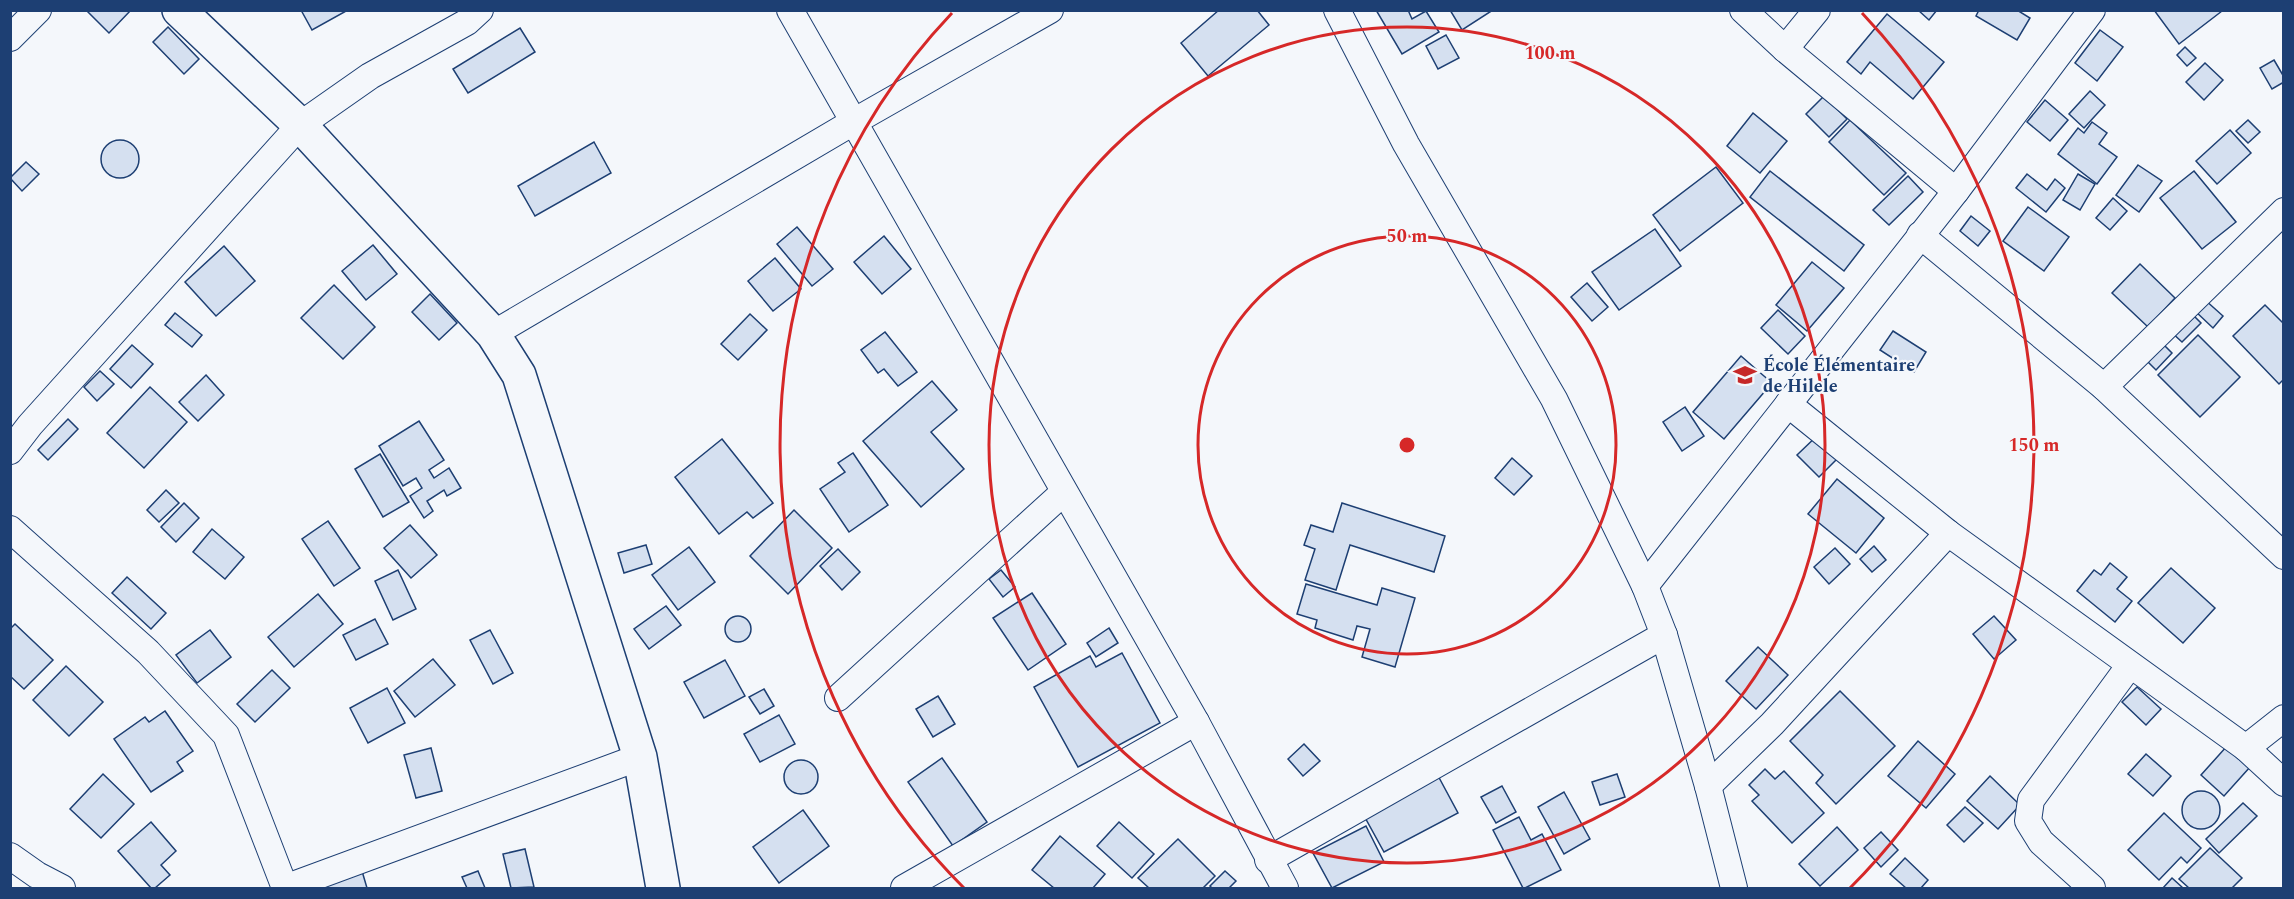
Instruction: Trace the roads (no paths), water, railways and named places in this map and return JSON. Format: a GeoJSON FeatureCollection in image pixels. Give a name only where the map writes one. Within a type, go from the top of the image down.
{"type":"FeatureCollection","features":[{"type":"Feature","properties":{"kind":"street"},"geometry":{"type":"LineString","coordinates":[[10,38],[38,10]]}},
{"type":"Feature","properties":{"kind":"street"},"geometry":{"type":"LineString","coordinates":[[179,10],[300,125],[493,334],[519,375],[640,757],[663,888]]}},
{"type":"Feature","properties":{"kind":"street"},"geometry":{"type":"LineString","coordinates":[[10,451],[30,425],[300,125],[370,76],[467,22],[480,10]]}},
{"type":"Feature","properties":{"kind":"street"},"geometry":{"type":"LineString","coordinates":[[790,10],[1196,722],[1268,860],[1286,888]]}},
{"type":"Feature","properties":{"kind":"street"},"geometry":{"type":"LineString","coordinates":[[493,334],[855,121],[1050,10]]}},
{"type":"Feature","properties":{"kind":"street"},"geometry":{"type":"LineString","coordinates":[[1337,10],[1406,144],[1554,399],[1645,586],[1664,635],[1708,786],[1734,888]]}},
{"type":"Feature","properties":{"kind":"street"},"geometry":{"type":"LineString","coordinates":[[1743,10],[1785,49],[1956,191]]}},
{"type":"Feature","properties":{"kind":"street"},"geometry":{"type":"LineString","coordinates":[[1785,49],[1816,10]]}},
{"type":"Feature","properties":{"kind":"street"},"geometry":{"type":"LineString","coordinates":[[1645,586],[1956,191],[2092,10]]}},
{"type":"Feature","properties":{"kind":"street"},"geometry":{"type":"LineString","coordinates":[[2104,387],[2283,211]]}},
{"type":"Feature","properties":{"kind":"street"},"geometry":{"type":"LineString","coordinates":[[1920,235],[2104,387],[2283,556]]}},
{"type":"Feature","properties":{"kind":"street"},"geometry":{"type":"LineString","coordinates":[[1788,404],[1948,533],[2246,748],[2283,783]]}},
{"type":"Feature","properties":{"kind":"street"},"geometry":{"type":"LineString","coordinates":[[838,698],[1064,492]]}},
{"type":"Feature","properties":{"kind":"street"},"geometry":{"type":"LineString","coordinates":[[10,528],[148,652],[226,735],[285,888],[640,757]]}},
{"type":"Feature","properties":{"kind":"street"},"geometry":{"type":"LineString","coordinates":[[1708,786],[1772,724],[1948,533]]}},
{"type":"Feature","properties":{"kind":"street"},"geometry":{"type":"LineString","coordinates":[[1268,860],[1664,635]]}},
{"type":"Feature","properties":{"kind":"street"},"geometry":{"type":"LineString","coordinates":[[2092,888],[2042,842],[2028,821],[2031,800],[2130,665]]}},
{"type":"Feature","properties":{"kind":"street"},"geometry":{"type":"LineString","coordinates":[[2246,748],[2283,718]]}},
{"type":"Feature","properties":{"kind":"street"},"geometry":{"type":"LineString","coordinates":[[913,886],[1196,722]]}},
{"type":"Feature","properties":{"kind":"street"},"geometry":{"type":"LineString","coordinates":[[10,856],[62,888]]}},
{"type":"Feature","properties":{"kind":"place","name":"École Élémentaire de Hilele"},"geometry":{"type":"Point","coordinates":[1745,375]}}]}
